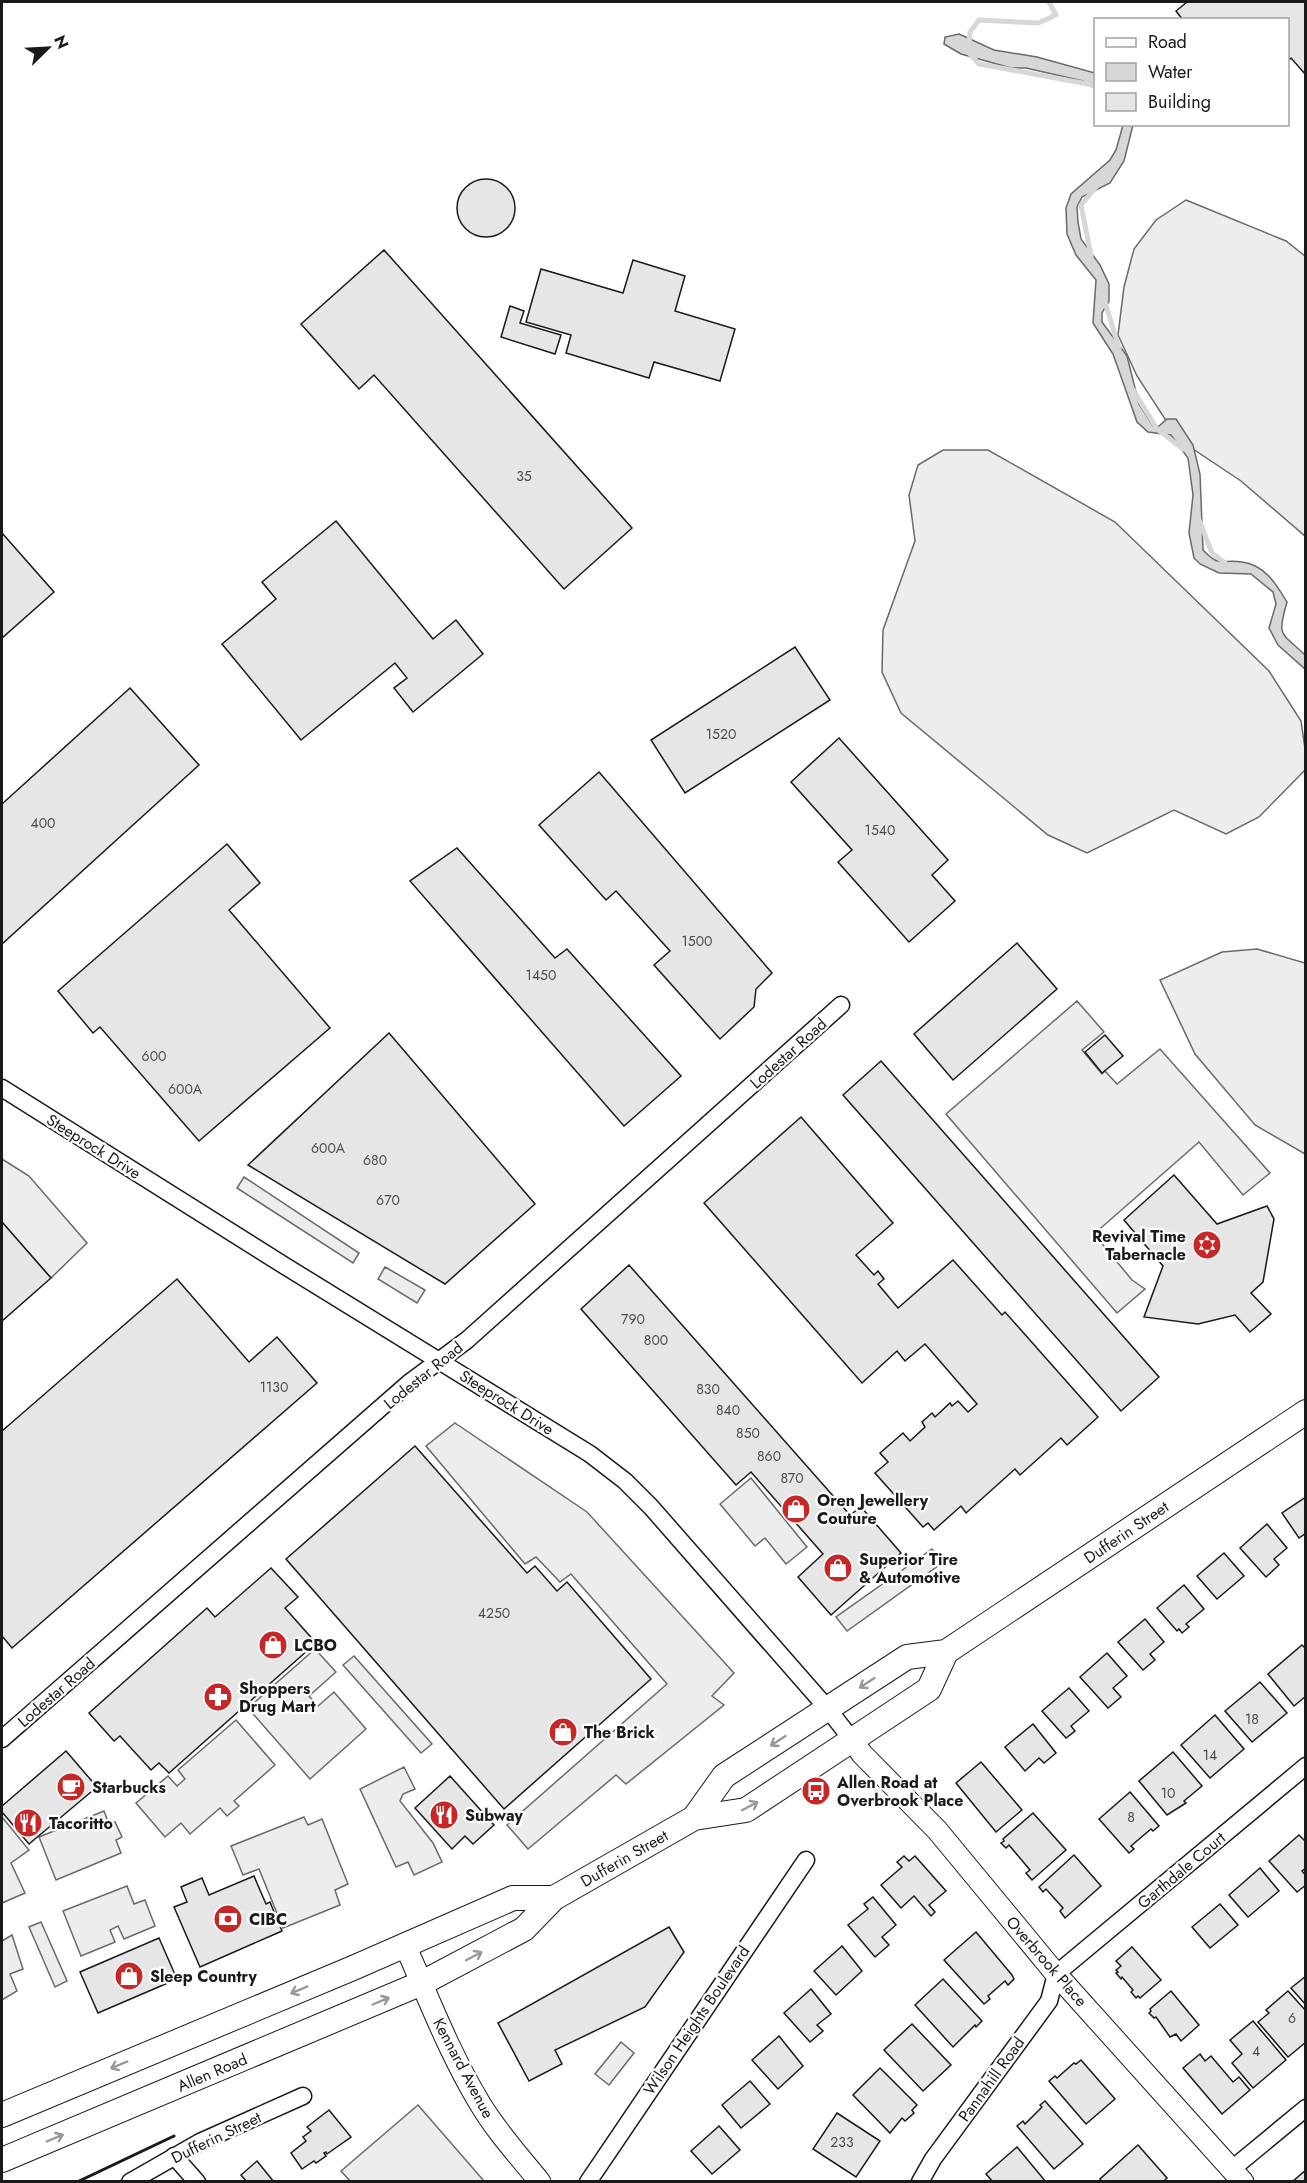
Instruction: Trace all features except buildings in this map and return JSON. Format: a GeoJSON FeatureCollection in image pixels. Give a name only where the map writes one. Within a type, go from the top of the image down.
{"type":"FeatureCollection","features":[{"type":"Feature","properties":{"kind":"main road","name":"Dufferin Street"},"geometry":{"type":"LineString","coordinates":[[694,1818],[724,1776],[907,1657],[946,1652],[1305,1412]]}},
{"type":"Feature","properties":{"kind":"main road","name":"Dufferin Street"},"geometry":{"type":"LineString","coordinates":[[422,1983],[524,1929],[554,1898],[694,1818],[746,1810],[929,1689],[946,1652]]}},
{"type":"Feature","properties":{"kind":"main road","name":"Dufferin Street"},"geometry":{"type":"LineString","coordinates":[[405,1944],[513,1898],[554,1898]]}},
{"type":"Feature","properties":{"kind":"main road"},"geometry":{"type":"LineString","coordinates":[[2,2115],[405,1944]]}},
{"type":"Feature","properties":{"kind":"main road","name":"Allen Road"},"geometry":{"type":"LineString","coordinates":[[2,2160],[422,1983]]}},
{"type":"Feature","properties":{"kind":"street","name":"Lodestar Road"},"geometry":{"type":"LineString","coordinates":[[2,1739],[409,1383],[501,1310],[841,1005]]}},
{"type":"Feature","properties":{"kind":"street","name":"Steeprock Drive"},"geometry":{"type":"LineString","coordinates":[[2,1088],[590,1454],[625,1481],[651,1507],[828,1709],[852,1740]]}},
{"type":"Feature","properties":{"kind":"street","name":"Overbrook Place"},"geometry":{"type":"LineString","coordinates":[[852,1740],[862,1754],[937,1830],[1056,1974],[1238,2175]]}},
{"type":"Feature","properties":{"kind":"street","name":"Garthdale Court"},"geometry":{"type":"LineString","coordinates":[[1056,1974],[1305,1766]]}},
{"type":"Feature","properties":{"kind":"street","name":"Wilson Heights Boulevard"},"geometry":{"type":"LineString","coordinates":[[588,2181],[806,1860]]}},
{"type":"Feature","properties":{"kind":"street","name":"Kennard Avenue"},"geometry":{"type":"LineString","coordinates":[[405,1944],[448,2044],[479,2102],[495,2126],[540,2181]]}},
{"type":"Feature","properties":{"kind":"street","name":"Pannahill Road"},"geometry":{"type":"LineString","coordinates":[[920,2181],[1049,2001],[1056,1974]]}},
{"type":"Feature","properties":{"kind":"street","name":"Dufferin Street"},"geometry":{"type":"LineString","coordinates":[[130,2181],[174,2156],[303,2096]]}},
{"type":"Feature","properties":{"kind":"street"},"geometry":{"type":"LineString","coordinates":[[1238,2175],[1305,2108]]}},
{"type":"Feature","properties":{"kind":"street"},"geometry":{"type":"LineString","coordinates":[[174,2156],[197,2181]]}},
{"type":"Feature","properties":{"kind":"shaded area"},"geometry":{"type":"Polygon","coordinates":[[[1186,200],[1286,241],[1305,256],[1305,536],[1241,481],[1178,439],[1137,376],[1118,335],[1124,287],[1134,249],[1156,220],[1186,200]]]}},
{"type":"Feature","properties":{"kind":"shaded area"},"geometry":{"type":"Polygon","coordinates":[[[943,450],[988,450],[1115,522],[1269,671],[1301,721],[1305,770],[1259,817],[1226,834],[1174,810],[1087,853],[1048,835],[901,713],[882,672],[883,630],[915,541],[909,495],[918,465],[943,450]]]}},
{"type":"Feature","properties":{"kind":"shaded area"},"geometry":{"type":"Polygon","coordinates":[[[1257,949],[1305,963],[1305,1154],[1255,1125],[1195,1054],[1160,980],[1222,952],[1257,949]]]}},
{"type":"Feature","properties":{"kind":"shaded area"},"geometry":{"type":"Polygon","coordinates":[[[1077,1001],[1104,1032],[1082,1050],[1102,1074],[1105,1071],[1117,1084],[1160,1049],[1270,1173],[1243,1195],[1199,1142],[1094,1234],[1132,1280],[1145,1289],[1117,1313],[946,1114],[1077,1001]]]}},
{"type":"Feature","properties":{"kind":"shaded area"},"geometry":{"type":"Polygon","coordinates":[[[2,1159],[29,1176],[87,1243],[51,1278],[2,1222],[2,1159]]]}},
{"type":"Feature","properties":{"kind":"shaded area"},"geometry":{"type":"Polygon","coordinates":[[[244,1177],[359,1253],[353,1263],[237,1188],[244,1177]]]}},
{"type":"Feature","properties":{"kind":"shaded area"},"geometry":{"type":"Polygon","coordinates":[[[385,1267],[425,1290],[417,1303],[378,1279],[385,1267]]]}},
{"type":"Feature","properties":{"kind":"shaded area"},"geometry":{"type":"Polygon","coordinates":[[[455,1423],[587,1512],[734,1673],[712,1696],[724,1705],[626,1784],[616,1775],[528,1849],[507,1825],[667,1684],[571,1574],[560,1582],[536,1557],[525,1564],[426,1446],[455,1423]]]}},
{"type":"Feature","properties":{"kind":"shaded area"},"geometry":{"type":"Polygon","coordinates":[[[751,1478],[807,1547],[786,1564],[765,1538],[755,1546],[720,1504],[751,1478]]]}},
{"type":"Feature","properties":{"kind":"shaded area"},"geometry":{"type":"Polygon","coordinates":[[[932,1549],[942,1563],[847,1631],[836,1617],[932,1549]]]}},
{"type":"Feature","properties":{"kind":"shaded area"},"geometry":{"type":"Polygon","coordinates":[[[315,1649],[336,1672],[309,1696],[318,1706],[334,1692],[366,1729],[310,1779],[248,1708],[315,1649]]]}},
{"type":"Feature","properties":{"kind":"shaded area"},"geometry":{"type":"Polygon","coordinates":[[[354,1656],[432,1744],[421,1753],[343,1665],[354,1656]]]}},
{"type":"Feature","properties":{"kind":"shaded area"},"geometry":{"type":"Polygon","coordinates":[[[236,1720],[275,1765],[234,1801],[239,1806],[227,1816],[220,1808],[190,1834],[181,1823],[165,1837],[136,1803],[168,1776],[177,1786],[185,1779],[178,1770],[236,1720]]]}},
{"type":"Feature","properties":{"kind":"shaded area"},"geometry":{"type":"Polygon","coordinates":[[[404,1767],[415,1789],[403,1794],[400,1801],[433,1843],[442,1862],[414,1875],[408,1862],[396,1867],[360,1789],[404,1767]]]}},
{"type":"Feature","properties":{"kind":"shaded area"},"geometry":{"type":"Polygon","coordinates":[[[104,1811],[109,1824],[115,1822],[122,1837],[116,1840],[121,1853],[56,1880],[39,1837],[104,1811]]]}},
{"type":"Feature","properties":{"kind":"shaded area"},"geometry":{"type":"Polygon","coordinates":[[[2,1817],[29,1850],[11,1863],[25,1893],[2,1903],[2,1817]]]}},
{"type":"Feature","properties":{"kind":"shaded area"},"geometry":{"type":"Polygon","coordinates":[[[304,1817],[308,1825],[322,1819],[348,1884],[335,1890],[340,1905],[283,1928],[259,1869],[243,1875],[231,1846],[304,1817]]]}},
{"type":"Feature","properties":{"kind":"shaded area"},"geometry":{"type":"Polygon","coordinates":[[[127,1886],[134,1904],[145,1900],[155,1926],[124,1939],[118,1926],[110,1930],[115,1942],[81,1956],[63,1911],[127,1886]]]}},
{"type":"Feature","properties":{"kind":"shaded area"},"geometry":{"type":"Polygon","coordinates":[[[41,1922],[67,1981],[55,1987],[29,1927],[41,1922]]]}},
{"type":"Feature","properties":{"kind":"shaded area"},"geometry":{"type":"Polygon","coordinates":[[[12,1935],[23,1969],[10,1974],[17,1991],[2,2000],[2,1941],[12,1935]]]}},
{"type":"Feature","properties":{"kind":"shaded area"},"geometry":{"type":"Polygon","coordinates":[[[621,2042],[634,2053],[609,2085],[595,2074],[621,2042]]]}},
{"type":"Feature","properties":{"kind":"shaded area"},"geometry":{"type":"Polygon","coordinates":[[[418,2105],[484,2181],[350,2181],[341,2171],[418,2105]]]}},
{"type":"Feature","properties":{"kind":"water"},"geometry":{"type":"Polygon","coordinates":[[[959,34],[994,50],[1037,57],[1094,73],[1094,87],[1083,81],[1026,68],[1011,68],[961,54],[944,44],[945,37],[959,34]]]}},
{"type":"Feature","properties":{"kind":"water"},"geometry":{"type":"Polygon","coordinates":[[[1123,126],[1133,126],[1124,161],[1110,183],[1082,197],[1077,207],[1081,239],[1100,265],[1109,284],[1109,301],[1102,313],[1102,322],[1127,356],[1139,404],[1153,426],[1159,426],[1167,419],[1176,419],[1193,445],[1200,474],[1203,550],[1217,561],[1250,564],[1269,576],[1287,602],[1282,622],[1283,633],[1305,655],[1305,669],[1278,645],[1269,628],[1276,604],[1273,592],[1251,574],[1219,573],[1200,564],[1194,558],[1189,533],[1193,495],[1188,458],[1171,435],[1148,432],[1137,422],[1113,354],[1093,323],[1096,280],[1076,255],[1067,234],[1066,208],[1071,194],[1110,160],[1116,150],[1123,126]]]}},
{"type":"Feature","properties":{"kind":"waterway"},"geometry":{"type":"LineString","coordinates":[[969,44],[970,32],[979,20],[1038,23],[1056,15],[1049,2]]}},
{"type":"Feature","properties":{"kind":"waterway"},"geometry":{"type":"LineString","coordinates":[[969,53],[979,64],[1094,86]]}},
{"type":"Feature","properties":{"kind":"waterway"},"geometry":{"type":"LineString","coordinates":[[1091,256],[1081,205],[1096,187]]}},
{"type":"Feature","properties":{"kind":"waterway"},"geometry":{"type":"LineString","coordinates":[[1104,299],[1119,348]]}},
{"type":"Feature","properties":{"kind":"waterway"},"geometry":{"type":"LineString","coordinates":[[1132,388],[1157,429],[1183,449]]}},
{"type":"Feature","properties":{"kind":"waterway"},"geometry":{"type":"LineString","coordinates":[[1199,520],[1212,553],[1229,566]]}},
{"type":"Feature","properties":{"kind":"wall"},"geometry":{"type":"LineString","coordinates":[[77,2182],[174,2136]]}},
{"type":"Feature","properties":{"kind":"place","name":"Revival Time Tabernacle"},"geometry":{"type":"Point","coordinates":[1207,1245]}},
{"type":"Feature","properties":{"kind":"place","name":"Oren Jewellery Couture"},"geometry":{"type":"Point","coordinates":[796,1509]}},
{"type":"Feature","properties":{"kind":"place","name":"Superior Tire & Automotive"},"geometry":{"type":"Point","coordinates":[838,1568]}},
{"type":"Feature","properties":{"kind":"place","name":"LCBO"},"geometry":{"type":"Point","coordinates":[273,1645]}},
{"type":"Feature","properties":{"kind":"place","name":"Shoppers Drug Mart"},"geometry":{"type":"Point","coordinates":[218,1697]}},
{"type":"Feature","properties":{"kind":"place","name":"The Brick"},"geometry":{"type":"Point","coordinates":[563,1732]}},
{"type":"Feature","properties":{"kind":"place","name":"Starbucks"},"geometry":{"type":"Point","coordinates":[71,1787]}},
{"type":"Feature","properties":{"kind":"place","name":"Allen Road at Overbrook Place"},"geometry":{"type":"Point","coordinates":[816,1791]}},
{"type":"Feature","properties":{"kind":"place","name":"Subway"},"geometry":{"type":"Point","coordinates":[444,1815]}},
{"type":"Feature","properties":{"kind":"place","name":"Tacoritto"},"geometry":{"type":"Point","coordinates":[28,1823]}},
{"type":"Feature","properties":{"kind":"place","name":"CIBC"},"geometry":{"type":"Point","coordinates":[228,1919]}},
{"type":"Feature","properties":{"kind":"place","name":"Sleep Country"},"geometry":{"type":"Point","coordinates":[129,1976]}}]}
